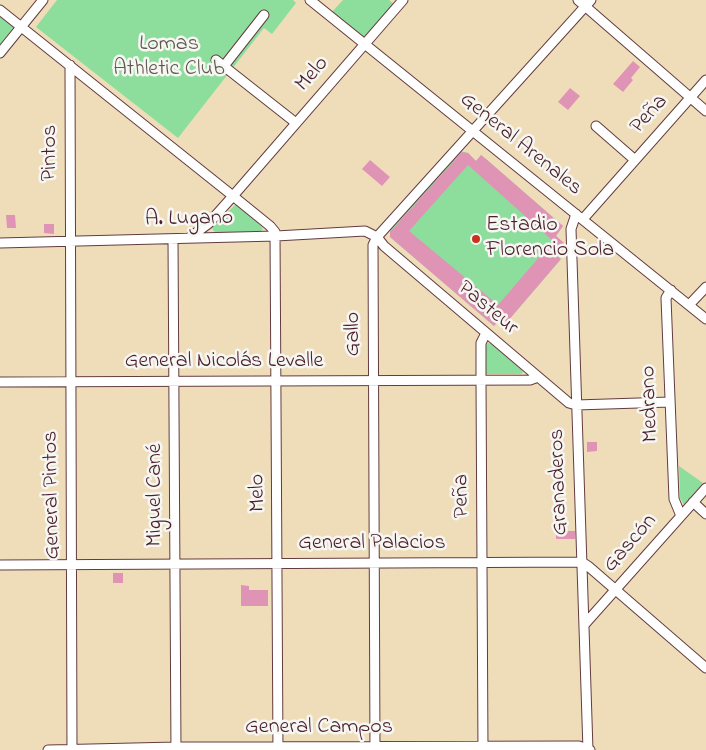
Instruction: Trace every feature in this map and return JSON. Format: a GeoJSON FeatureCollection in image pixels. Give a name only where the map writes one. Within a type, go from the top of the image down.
{"type":"FeatureCollection","features":[{"type":"Feature","properties":{"kind":"street"},"geometry":{"type":"LineString","coordinates":[[0,53],[42,0]]}},
{"type":"Feature","properties":{"kind":"street","name":"General Arenales"},"geometry":{"type":"LineString","coordinates":[[310,0],[706,319]]}},
{"type":"Feature","properties":{"kind":"street","name":"Melo"},"geometry":{"type":"LineString","coordinates":[[189,239],[208,224],[403,0]]}},
{"type":"Feature","properties":{"kind":"street"},"geometry":{"type":"LineString","coordinates":[[578,0],[588,3],[706,111]]}},
{"type":"Feature","properties":{"kind":"street"},"geometry":{"type":"LineString","coordinates":[[377,237],[588,3]]}},
{"type":"Feature","properties":{"kind":"street"},"geometry":{"type":"LineString","coordinates":[[0,10],[270,226],[276,236]]}},
{"type":"Feature","properties":{"kind":"street"},"geometry":{"type":"LineString","coordinates":[[224,66],[264,15]]}},
{"type":"Feature","properties":{"kind":"street"},"geometry":{"type":"LineString","coordinates":[[216,60],[296,123]]}},
{"type":"Feature","properties":{"kind":"street","name":"Pintos"},"geometry":{"type":"LineString","coordinates":[[69,240],[70,65]]}},
{"type":"Feature","properties":{"kind":"street","name":"Peña"},"geometry":{"type":"LineString","coordinates":[[579,216],[635,160],[706,80]]}},
{"type":"Feature","properties":{"kind":"street"},"geometry":{"type":"LineString","coordinates":[[596,126],[635,160]]}},
{"type":"Feature","properties":{"kind":"street","name":"Granaderos"},"geometry":{"type":"LineString","coordinates":[[579,216],[571,229],[589,750]]}},
{"type":"Feature","properties":{"kind":"street","name":"A. Lugano"},"geometry":{"type":"LineString","coordinates":[[0,242],[189,239],[365,231],[377,237]]}},
{"type":"Feature","properties":{"kind":"street","name":"Melo"},"geometry":{"type":"LineString","coordinates":[[276,236],[278,749]]}},
{"type":"Feature","properties":{"kind":"street","name":"Pasteur"},"geometry":{"type":"LineString","coordinates":[[377,237],[384,246],[538,377],[569,403],[576,405]]}},
{"type":"Feature","properties":{"kind":"street","name":"Gallo"},"geometry":{"type":"LineString","coordinates":[[374,748],[372,251],[377,237]]}},
{"type":"Feature","properties":{"kind":"street","name":"Miguel Cané"},"geometry":{"type":"LineString","coordinates":[[173,239],[176,749]]}},
{"type":"Feature","properties":{"kind":"street","name":"General Pintos"},"geometry":{"type":"LineString","coordinates":[[69,240],[72,750]]}},
{"type":"Feature","properties":{"kind":"street"},"geometry":{"type":"LineString","coordinates":[[690,305],[706,287]]}},
{"type":"Feature","properties":{"kind":"street","name":"Medrano"},"geometry":{"type":"LineString","coordinates":[[671,290],[666,298],[674,499],[681,516]]}},
{"type":"Feature","properties":{"kind":"street","name":"Peña"},"geometry":{"type":"LineString","coordinates":[[483,748],[481,343],[486,333]]}},
{"type":"Feature","properties":{"kind":"street","name":"General Nicolás Levalle"},"geometry":{"type":"LineString","coordinates":[[0,382],[530,380],[538,377]]}},
{"type":"Feature","properties":{"kind":"street"},"geometry":{"type":"LineString","coordinates":[[576,405],[670,402]]}},
{"type":"Feature","properties":{"kind":"street","name":"Gascón"},"geometry":{"type":"LineString","coordinates":[[584,625],[706,488]]}},
{"type":"Feature","properties":{"kind":"street"},"geometry":{"type":"LineString","coordinates":[[693,502],[706,514]]}},
{"type":"Feature","properties":{"kind":"street"},"geometry":{"type":"LineString","coordinates":[[582,562],[706,668]]}},
{"type":"Feature","properties":{"kind":"street","name":"General Palacios"},"geometry":{"type":"LineString","coordinates":[[0,565],[582,562]]}},
{"type":"Feature","properties":{"kind":"street","name":"General Campos"},"geometry":{"type":"LineString","coordinates":[[48,750],[579,746],[589,750]]}},
{"type":"Feature","properties":{"kind":"green space","name":"Lomas Athletic Club"},"geometry":{"type":"Polygon","coordinates":[[[57,0],[293,0],[296,3],[272,34],[264,28],[178,138],[36,27],[57,0]]]}},
{"type":"Feature","properties":{"kind":"green space"},"geometry":{"type":"Polygon","coordinates":[[[343,0],[389,0],[396,6],[365,41],[331,13],[343,0]]]}},
{"type":"Feature","properties":{"kind":"green space"},"geometry":{"type":"Polygon","coordinates":[[[0,10],[21,27],[0,53],[0,10]]]}},
{"type":"Feature","properties":{"kind":"green space","name":"Estadio Florencio Sola"},"geometry":{"type":"Polygon","coordinates":[[[460,151],[468,153],[476,161],[481,155],[563,226],[556,236],[564,243],[555,254],[561,259],[507,322],[501,317],[494,326],[390,237],[390,231],[460,151]]]}},
{"type":"Feature","properties":{"kind":"green space"},"geometry":{"type":"Polygon","coordinates":[[[235,205],[238,205],[263,229],[261,231],[216,233],[212,227],[235,205]]]}},
{"type":"Feature","properties":{"kind":"green space"},"geometry":{"type":"Polygon","coordinates":[[[488,343],[492,344],[522,370],[523,373],[486,374],[484,371],[485,347],[488,343]]]}},
{"type":"Feature","properties":{"kind":"green space"},"geometry":{"type":"Polygon","coordinates":[[[679,466],[703,483],[684,505],[680,498],[679,466]]]}},
{"type":"Feature","properties":{"kind":"building"},"geometry":{"type":"Polygon","coordinates":[[[633,61],[640,67],[631,78],[633,80],[623,92],[613,84],[633,61]]]}},
{"type":"Feature","properties":{"kind":"building"},"geometry":{"type":"Polygon","coordinates":[[[570,88],[580,96],[568,110],[558,102],[570,88]]]}},
{"type":"Feature","properties":{"kind":"building"},"geometry":{"type":"Polygon","coordinates":[[[462,152],[468,153],[476,161],[481,155],[563,226],[556,236],[564,243],[555,254],[561,259],[507,322],[501,317],[494,326],[390,237],[390,232],[462,152]],[[468,165],[409,231],[498,305],[553,241],[468,165]]]}},
{"type":"Feature","properties":{"kind":"building"},"geometry":{"type":"Polygon","coordinates":[[[370,160],[390,177],[382,186],[362,169],[370,160]]]}},
{"type":"Feature","properties":{"kind":"building"},"geometry":{"type":"Polygon","coordinates":[[[6,215],[15,215],[16,228],[7,228],[6,215]]]}},
{"type":"Feature","properties":{"kind":"building"},"geometry":{"type":"Polygon","coordinates":[[[44,224],[54,224],[54,234],[44,233],[44,224]]]}},
{"type":"Feature","properties":{"kind":"building"},"geometry":{"type":"Polygon","coordinates":[[[587,442],[597,442],[597,451],[587,452],[587,442]]]}},
{"type":"Feature","properties":{"kind":"building"},"geometry":{"type":"Polygon","coordinates":[[[556,531],[575,531],[575,539],[556,539],[556,531]]]}},
{"type":"Feature","properties":{"kind":"building"},"geometry":{"type":"Polygon","coordinates":[[[113,573],[123,573],[123,583],[113,583],[113,573]]]}},
{"type":"Feature","properties":{"kind":"building"},"geometry":{"type":"Polygon","coordinates":[[[241,585],[249,586],[249,590],[268,590],[268,606],[241,606],[241,585]]]}},
{"type":"Feature","properties":{"kind":"place","name":"Estadio Florencio Sola"},"geometry":{"type":"Point","coordinates":[476,239]}}]}
